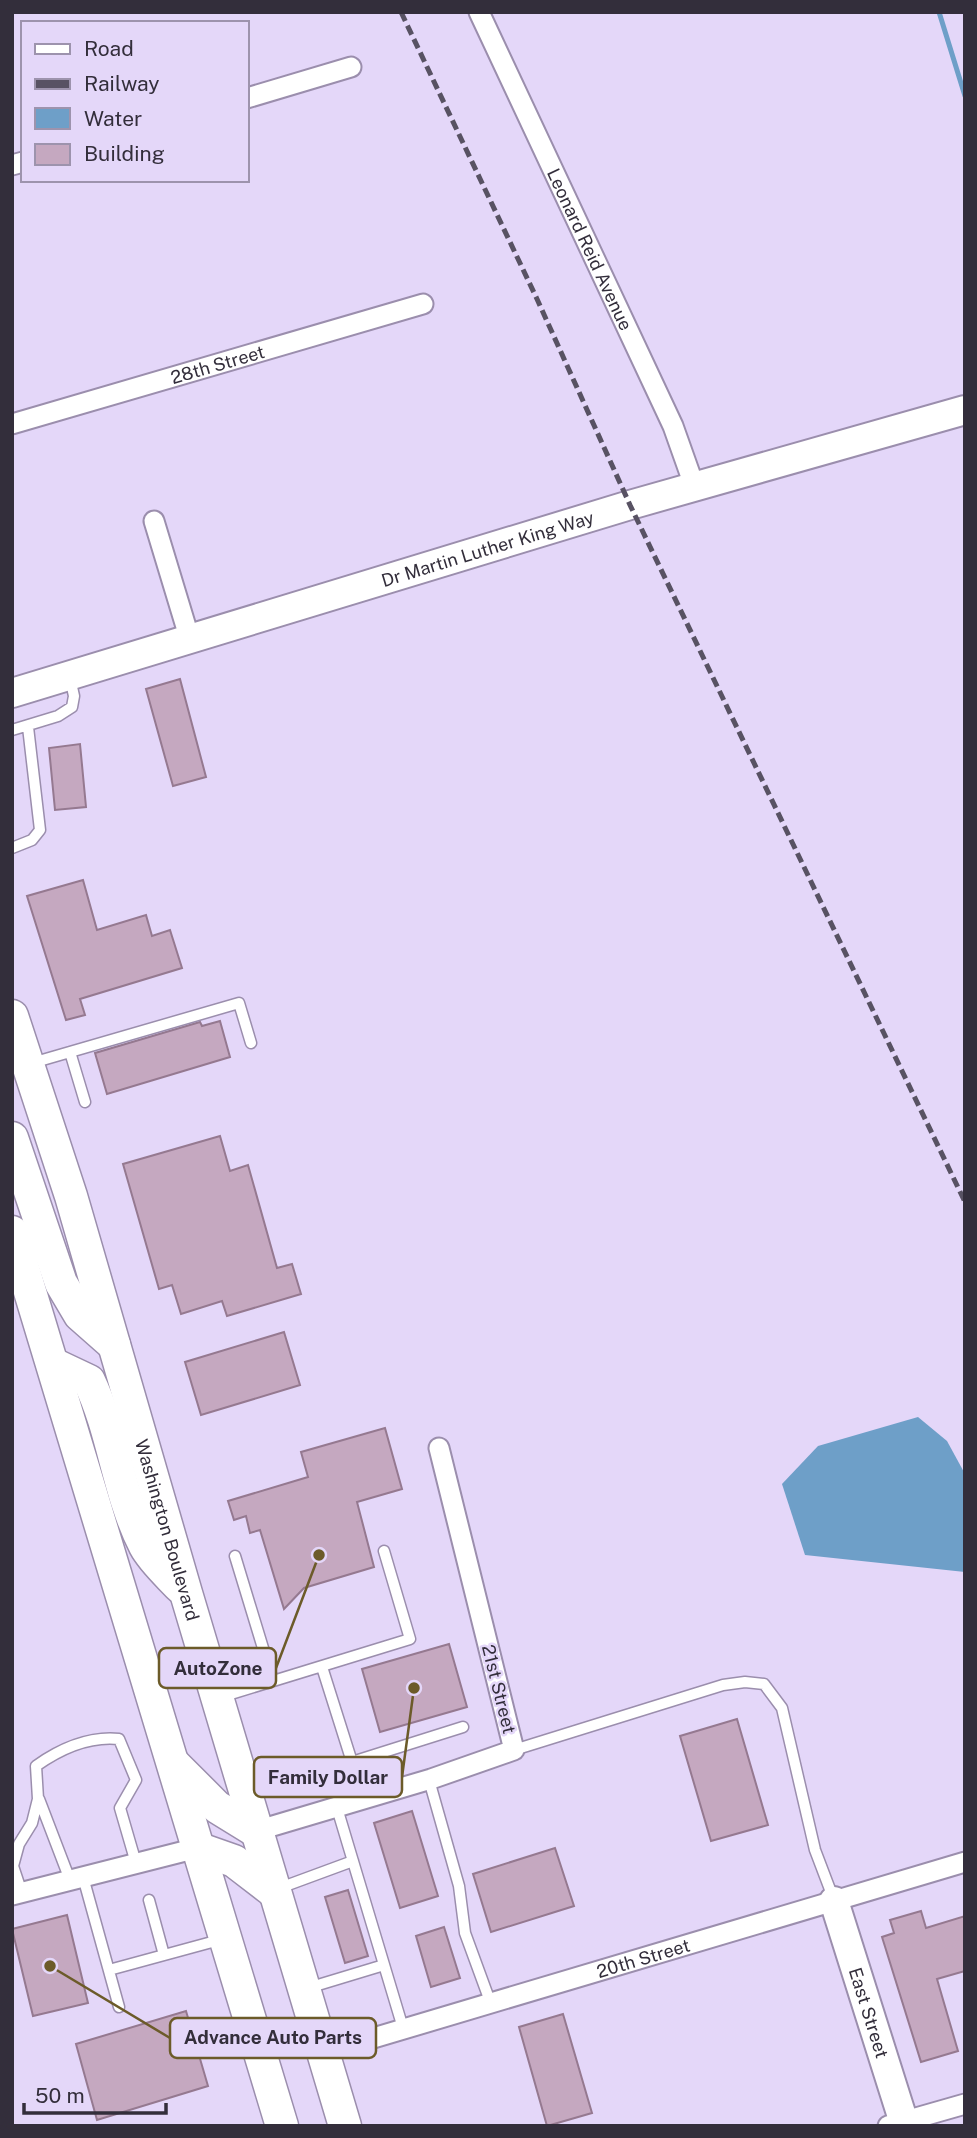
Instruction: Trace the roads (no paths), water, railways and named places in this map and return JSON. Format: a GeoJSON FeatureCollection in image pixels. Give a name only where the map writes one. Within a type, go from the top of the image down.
{"type":"FeatureCollection","features":[{"type":"Feature","properties":{"kind":"main road","name":"Washington Boulevard"},"geometry":{"type":"LineString","coordinates":[[12,1016],[71,1196],[273,1891],[345,2126]]}},
{"type":"Feature","properties":{"kind":"main road"},"geometry":{"type":"LineString","coordinates":[[12,1138],[61,1283],[80,1315],[114,1346]]}},
{"type":"Feature","properties":{"kind":"main road"},"geometry":{"type":"LineString","coordinates":[[12,1232],[197,1847],[285,2120]]}},
{"type":"Feature","properties":{"kind":"main road"},"geometry":{"type":"LineString","coordinates":[[52,1364],[89,1381],[100,1402],[130,1506],[145,1546],[186,1593]]}},
{"type":"Feature","properties":{"kind":"main road"},"geometry":{"type":"LineString","coordinates":[[173,1763],[217,1807],[256,1832]]}},
{"type":"Feature","properties":{"kind":"main road"},"geometry":{"type":"LineString","coordinates":[[197,1847],[234,1861],[273,1891]]}},
{"type":"Feature","properties":{"kind":"street","name":"Leonard Reid Avenue"},"geometry":{"type":"LineString","coordinates":[[480,12],[673,426],[695,488]]}},
{"type":"Feature","properties":{"kind":"street"},"geometry":{"type":"LineString","coordinates":[[248,98],[351,67]]}},
{"type":"Feature","properties":{"kind":"street","name":"28th Street"},"geometry":{"type":"LineString","coordinates":[[12,424],[423,304]]}},
{"type":"Feature","properties":{"kind":"street","name":"Dr Martin Luther King Way"},"geometry":{"type":"LineString","coordinates":[[12,693],[965,410]]}},
{"type":"Feature","properties":{"kind":"street"},"geometry":{"type":"LineString","coordinates":[[154,521],[190,640]]}},
{"type":"Feature","properties":{"kind":"street","name":"21st Street"},"geometry":{"type":"LineString","coordinates":[[256,1832],[429,1780],[514,1750],[439,1448]]}},
{"type":"Feature","properties":{"kind":"street"},"geometry":{"type":"LineString","coordinates":[[17,1894],[197,1847]]}},
{"type":"Feature","properties":{"kind":"street","name":"20th Street"},"geometry":{"type":"LineString","coordinates":[[323,2053],[965,1862]]}},
{"type":"Feature","properties":{"kind":"street","name":"East Street"},"geometry":{"type":"LineString","coordinates":[[834,1901],[899,2124]]}},
{"type":"Feature","properties":{"kind":"street"},"geometry":{"type":"LineString","coordinates":[[899,2124],[965,2104]]}},
{"type":"Feature","properties":{"kind":"lane"},"geometry":{"type":"LineString","coordinates":[[12,730],[58,716],[72,707],[74,696],[69,676]]}},
{"type":"Feature","properties":{"kind":"lane"},"geometry":{"type":"LineString","coordinates":[[12,848],[32,840],[40,830],[28,727]]}},
{"type":"Feature","properties":{"kind":"lane"},"geometry":{"type":"LineString","coordinates":[[28,1064],[239,1003],[251,1043]]}},
{"type":"Feature","properties":{"kind":"lane"},"geometry":{"type":"LineString","coordinates":[[70,1052],[85,1102]]}},
{"type":"Feature","properties":{"kind":"lane"},"geometry":{"type":"LineString","coordinates":[[217,1698],[410,1639],[384,1551]]}},
{"type":"Feature","properties":{"kind":"lane"},"geometry":{"type":"LineString","coordinates":[[235,1556],[273,1681]]}},
{"type":"Feature","properties":{"kind":"lane"},"geometry":{"type":"LineString","coordinates":[[323,1667],[364,1800]]}},
{"type":"Feature","properties":{"kind":"lane"},"geometry":{"type":"LineString","coordinates":[[514,1750],[723,1685],[746,1682],[764,1684],[782,1708],[815,1850],[834,1901]]}},
{"type":"Feature","properties":{"kind":"lane"},"geometry":{"type":"LineString","coordinates":[[352,1762],[463,1727]]}},
{"type":"Feature","properties":{"kind":"lane"},"geometry":{"type":"LineString","coordinates":[[17,1894],[13,1866],[19,1844],[32,1824],[38,1799],[36,1766],[56,1752],[104,1737],[120,1739],[136,1780],[120,1808],[136,1863]]}},
{"type":"Feature","properties":{"kind":"lane"},"geometry":{"type":"LineString","coordinates":[[429,1780],[459,1886],[465,1933],[491,2004]]}},
{"type":"Feature","properties":{"kind":"lane"},"geometry":{"type":"LineString","coordinates":[[38,1799],[76,1879],[109,1970],[119,2007]]}},
{"type":"Feature","properties":{"kind":"lane"},"geometry":{"type":"LineString","coordinates":[[337,1808],[403,2028]]}},
{"type":"Feature","properties":{"kind":"lane"},"geometry":{"type":"LineString","coordinates":[[273,1891],[353,1861]]}},
{"type":"Feature","properties":{"kind":"lane"},"geometry":{"type":"LineString","coordinates":[[149,1900],[163,1955]]}},
{"type":"Feature","properties":{"kind":"lane"},"geometry":{"type":"LineString","coordinates":[[109,1970],[225,1938]]}},
{"type":"Feature","properties":{"kind":"lane"},"geometry":{"type":"LineString","coordinates":[[304,1989],[384,1965]]}},
{"type":"Feature","properties":{"kind":"water"},"geometry":{"type":"Polygon","coordinates":[[[918,1417],[947,1441],[965,1474],[965,1572],[805,1555],[782,1484],[818,1446],[918,1417]]]}},
{"type":"Feature","properties":{"kind":"waterway"},"geometry":{"type":"LineString","coordinates":[[939,12],[965,96]]}},
{"type":"Feature","properties":{"kind":"railway"},"geometry":{"type":"LineString","coordinates":[[401,12],[537,299],[630,505],[965,1202]]}},
{"type":"Feature","properties":{"kind":"place","name":"AutoZone"},"geometry":{"type":"Point","coordinates":[319,1555]}},
{"type":"Feature","properties":{"kind":"place","name":"Family Dollar"},"geometry":{"type":"Point","coordinates":[414,1688]}},
{"type":"Feature","properties":{"kind":"place","name":"Advance Auto Parts"},"geometry":{"type":"Point","coordinates":[50,1966]}}]}
